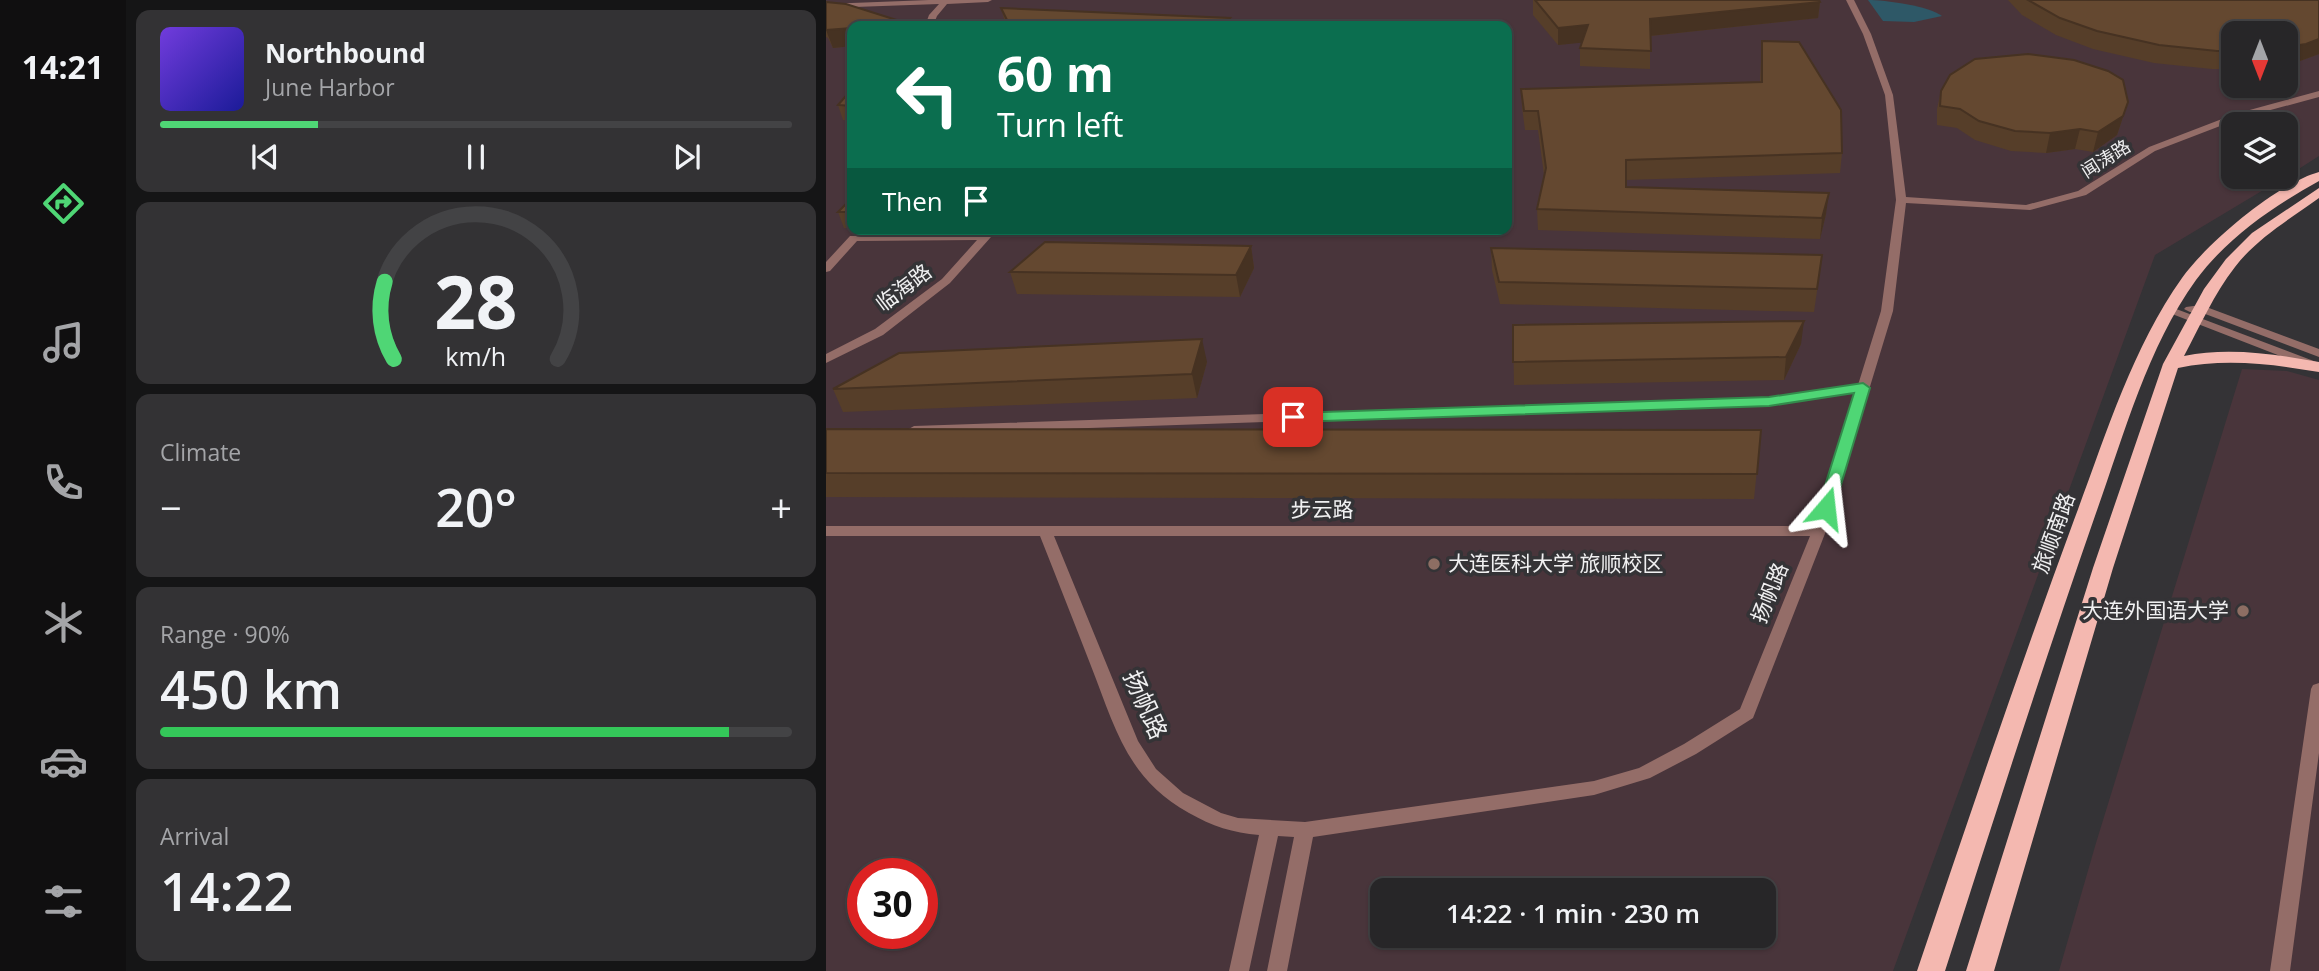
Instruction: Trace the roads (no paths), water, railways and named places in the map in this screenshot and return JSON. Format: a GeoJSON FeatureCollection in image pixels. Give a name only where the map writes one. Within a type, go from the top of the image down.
{"type":"FeatureCollection","features":[{"type":"Feature","properties":{"kind":"highway","name":"旅顺南路"},"geometry":{"type":"LineString","coordinates":[[1931,971],[2070,557],[2144,357],[2188,281],[2235,230],[2262,208],[2319,176]]}},
{"type":"Feature","properties":{"kind":"highway"},"geometry":{"type":"LineString","coordinates":[[1980,971],[2103,569],[2171,364],[2231,262],[2257,236],[2319,192]]}},
{"type":"Feature","properties":{"kind":"highway"},"geometry":{"type":"LineString","coordinates":[[2171,364],[2228,356],[2319,367]]}},
{"type":"Feature","properties":{"kind":"street"},"geometry":{"type":"LineString","coordinates":[[826,6],[988,0]]}},
{"type":"Feature","properties":{"kind":"street","name":"扬帆路"},"geometry":{"type":"LineString","coordinates":[[1045,531],[1130,743],[1150,774],[1177,798],[1215,819],[1238,826],[1305,830],[1594,788],[1644,773],[1689,750],[1747,713],[1819,531],[1887,311],[1901,200],[1889,95],[1867,33],[1850,0]]}},
{"type":"Feature","properties":{"kind":"street"},"geometry":{"type":"LineString","coordinates":[[931,21],[945,1]]}},
{"type":"Feature","properties":{"kind":"street","name":"闻涛路"},"geometry":{"type":"LineString","coordinates":[[1901,200],[2026,208],[2082,193],[2152,149],[2238,116],[2319,94]]}},
{"type":"Feature","properties":{"kind":"street"},"geometry":{"type":"LineString","coordinates":[[826,269],[854,238],[934,235]]}},
{"type":"Feature","properties":{"kind":"street","name":"临海路"},"geometry":{"type":"LineString","coordinates":[[826,359],[878,331],[946,281],[986,235]]}},
{"type":"Feature","properties":{"kind":"street"},"geometry":{"type":"LineString","coordinates":[[2171,310],[2198,314],[2319,353]]}},
{"type":"Feature","properties":{"kind":"street"},"geometry":{"type":"LineString","coordinates":[[2198,314],[2319,367]]}},
{"type":"Feature","properties":{"kind":"street"},"geometry":{"type":"LineString","coordinates":[[896,430],[1769,401],[1863,388]]}},
{"type":"Feature","properties":{"kind":"street","name":"步云路"},"geometry":{"type":"LineString","coordinates":[[826,531],[1819,531]]}},
{"type":"Feature","properties":{"kind":"street"},"geometry":{"type":"LineString","coordinates":[[2280,971],[2319,689]]}},
{"type":"Feature","properties":{"kind":"street"},"geometry":{"type":"LineString","coordinates":[[1238,971],[1270,829]]}},
{"type":"Feature","properties":{"kind":"street"},"geometry":{"type":"LineString","coordinates":[[1278,971],[1305,830]]}},
{"type":"Feature","properties":{"kind":"water"},"geometry":{"type":"Polygon","coordinates":[[[1868,0],[1895,2],[1936,12],[1942,16],[1914,22],[1883,21],[1868,0]]]}},
{"type":"Feature","properties":{"kind":"place","name":"大连医科大学 旅顺校区"},"geometry":{"type":"Point","coordinates":[1434,564]}},
{"type":"Feature","properties":{"kind":"place","name":"大连外国语大学"},"geometry":{"type":"Point","coordinates":[2243,611]}}]}
